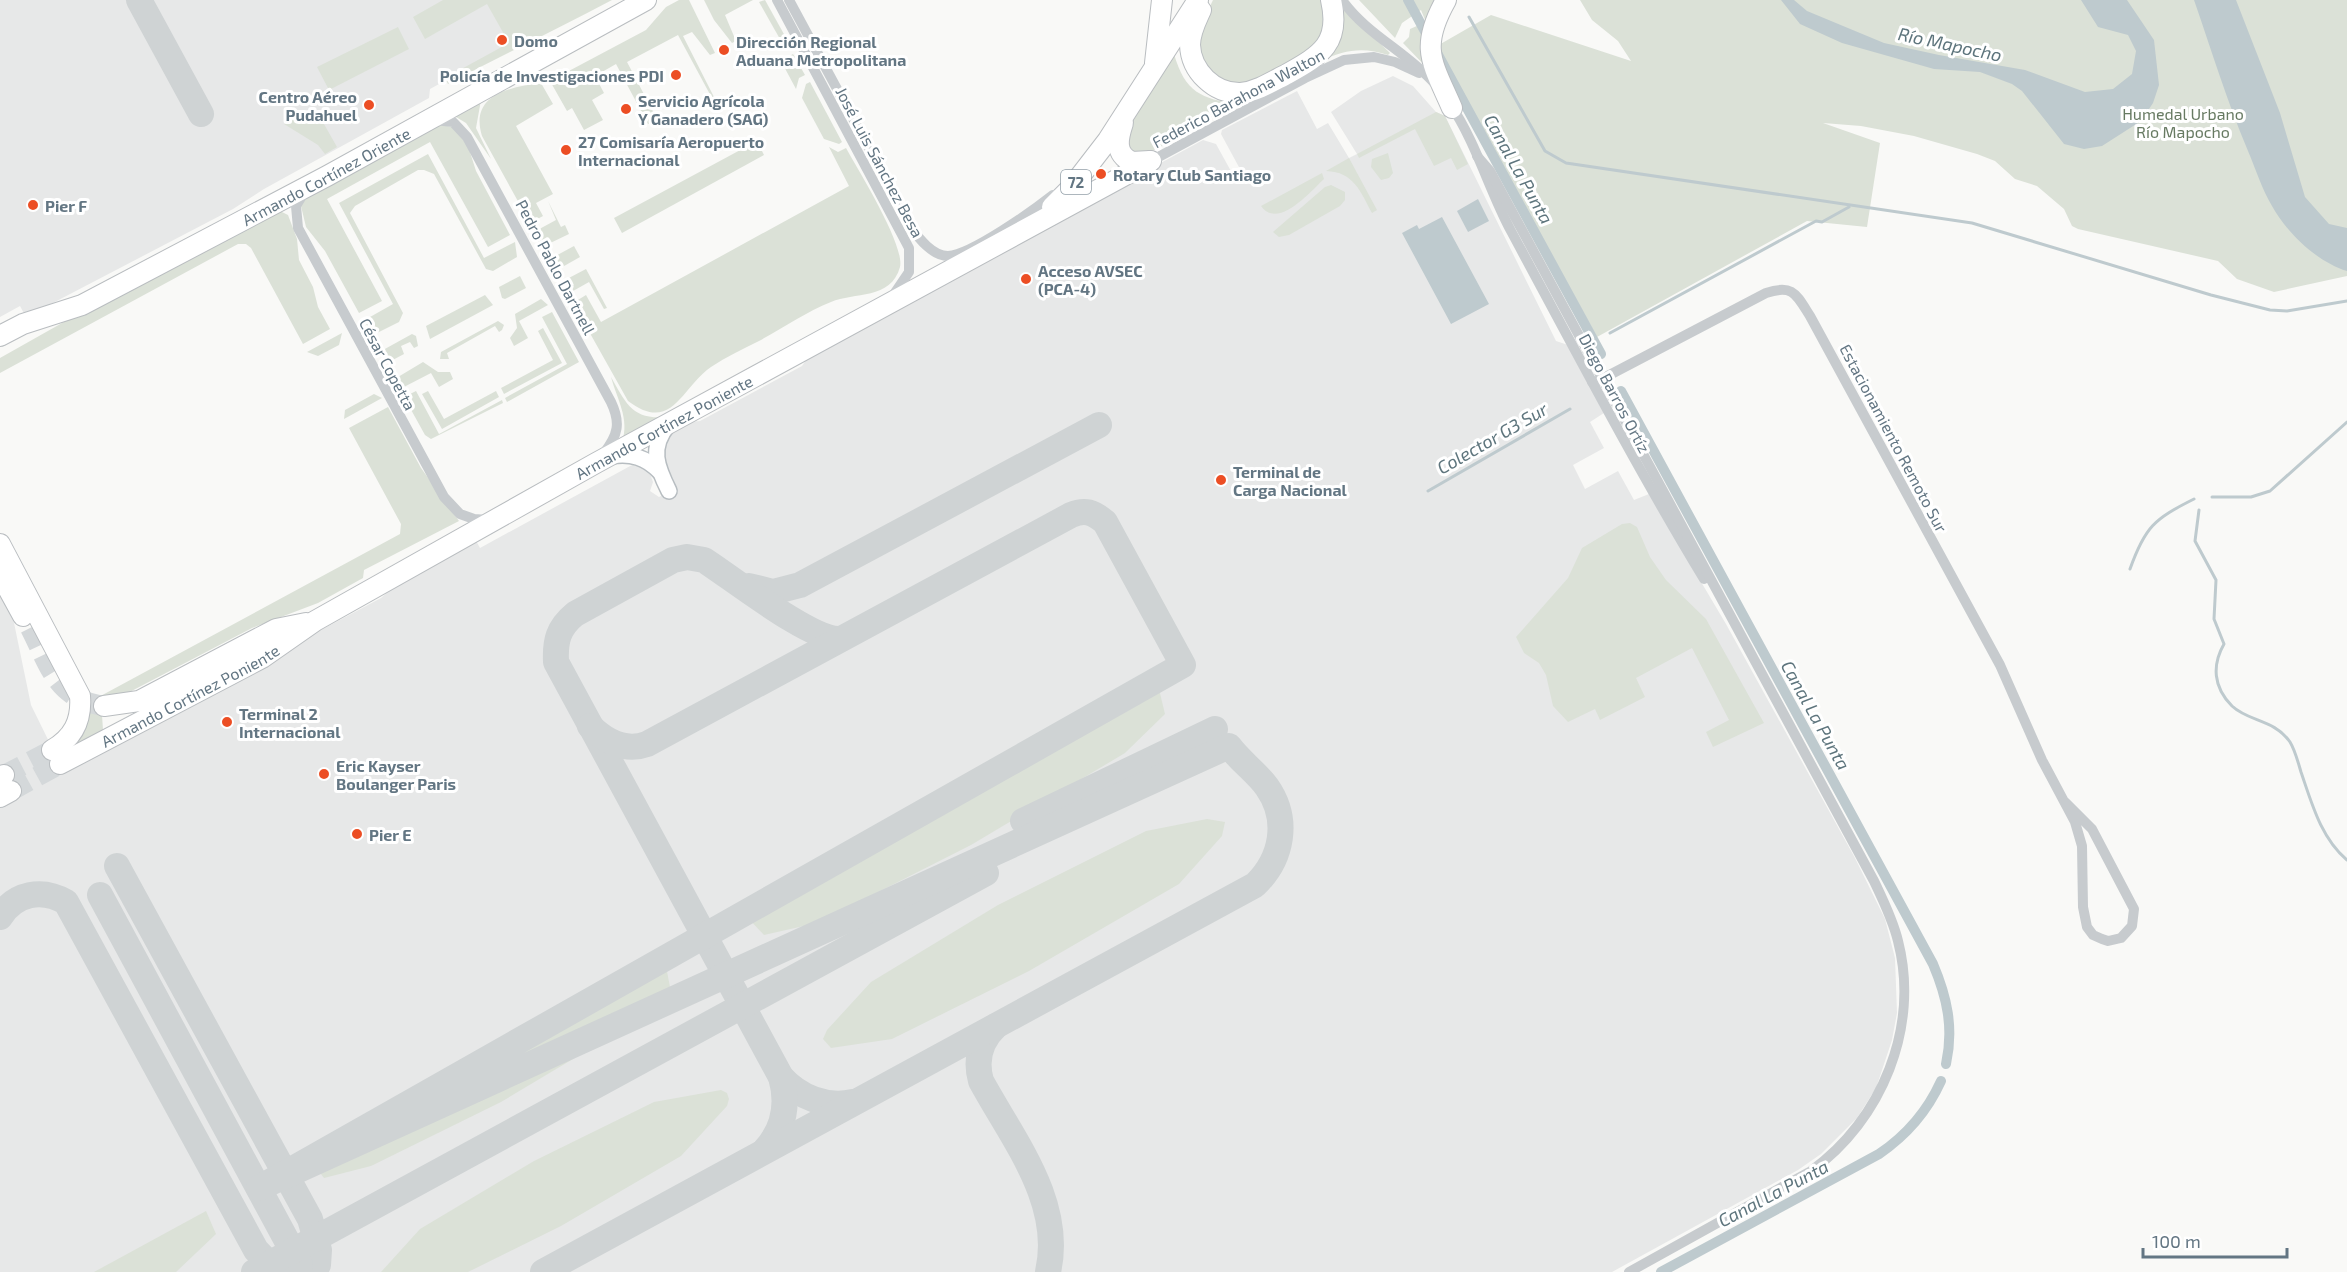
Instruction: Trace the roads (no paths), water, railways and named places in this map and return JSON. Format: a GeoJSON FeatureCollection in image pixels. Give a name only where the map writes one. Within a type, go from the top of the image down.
{"type":"FeatureCollection","features":[{"type":"Feature","properties":{"kind":"highway","name":"Armando Cortínez Oriente"},"geometry":{"type":"LineString","coordinates":[[0,336],[23,324],[82,305],[311,184],[646,0]]}},
{"type":"Feature","properties":{"kind":"highway"},"geometry":{"type":"LineString","coordinates":[[1154,68],[1162,0]]}},
{"type":"Feature","properties":{"kind":"highway","name":"72"},"geometry":{"type":"LineString","coordinates":[[1014,236],[1057,203],[1086,169],[1125,115],[1198,0]]}},
{"type":"Feature","properties":{"kind":"highway"},"geometry":{"type":"LineString","coordinates":[[1207,0],[1193,28],[1190,42],[1193,60],[1202,75],[1216,87],[1240,93],[1265,86],[1324,49],[1334,29],[1331,0]]}},
{"type":"Feature","properties":{"kind":"highway"},"geometry":{"type":"LineString","coordinates":[[1446,0],[1431,32],[1430,52],[1436,78],[1452,108]]}},
{"type":"Feature","properties":{"kind":"highway"},"geometry":{"type":"LineString","coordinates":[[1125,115],[1118,142],[1121,153],[1132,162],[1151,161]]}},
{"type":"Feature","properties":{"kind":"highway"},"geometry":{"type":"LineString","coordinates":[[1014,236],[1151,161]]}},
{"type":"Feature","properties":{"kind":"highway","name":"Armando Cortínez Poniente"},"geometry":{"type":"LineString","coordinates":[[0,544],[80,696],[79,719],[69,738],[52,751],[262,658],[315,621],[602,459],[1014,236]]}},
{"type":"Feature","properties":{"kind":"highway"},"geometry":{"type":"LineString","coordinates":[[0,348],[82,305]]}},
{"type":"Feature","properties":{"kind":"highway"},"geometry":{"type":"LineString","coordinates":[[0,574],[30,628]]}},
{"type":"Feature","properties":{"kind":"highway","name":"Armando Cortínez Poniente"},"geometry":{"type":"LineString","coordinates":[[105,706],[139,701],[276,629],[315,621]]}},
{"type":"Feature","properties":{"kind":"street","name":"José Luis Sánchez Besa"},"geometry":{"type":"LineString","coordinates":[[777,0],[909,248],[909,272],[885,306]]}},
{"type":"Feature","properties":{"kind":"street","name":"José Luis Sánchez Besa"},"geometry":{"type":"LineString","coordinates":[[789,0],[912,228],[933,251],[943,255],[953,255],[982,242],[1017,222],[1086,169]]}},
{"type":"Feature","properties":{"kind":"street"},"geometry":{"type":"LineString","coordinates":[[1342,0],[1374,34],[1436,78]]}},
{"type":"Feature","properties":{"kind":"street"},"geometry":{"type":"LineString","coordinates":[[1350,0],[1395,48]]}},
{"type":"Feature","properties":{"kind":"street","name":"Federico Barahona Walton"},"geometry":{"type":"LineString","coordinates":[[1151,161],[1305,78],[1352,58],[1374,57],[1436,78]]}},
{"type":"Feature","properties":{"kind":"street","name":"Diego Barros Ortíz"},"geometry":{"type":"LineString","coordinates":[[1452,108],[1477,156],[1503,216],[1740,636],[1884,903],[1898,941],[1903,967],[1901,1028],[1892,1063],[1877,1099],[1856,1131],[1811,1171],[1629,1272]]}},
{"type":"Feature","properties":{"kind":"street","name":"Pedro Pablo Dartnell"},"geometry":{"type":"LineString","coordinates":[[417,125],[443,119],[453,122],[463,130],[564,313],[618,419],[616,437],[602,459]]}},
{"type":"Feature","properties":{"kind":"street","name":"César Copetta"},"geometry":{"type":"LineString","coordinates":[[311,184],[302,194],[296,206],[298,228],[444,497],[454,509],[467,517],[481,520],[502,517]]}},
{"type":"Feature","properties":{"kind":"street","name":"Estacionamiento Remoto Sur"},"geometry":{"type":"LineString","coordinates":[[1597,380],[1766,293],[1785,288],[1794,292],[1810,316],[2000,665],[2042,760],[2075,822],[2082,846],[2083,907],[2087,927],[2093,935],[2108,941],[2121,938],[2132,926],[2134,909],[2088,824],[2065,802]]}},
{"type":"Feature","properties":{"kind":"street"},"geometry":{"type":"LineString","coordinates":[[668,425],[660,435],[655,459],[669,491]]}},
{"type":"Feature","properties":{"kind":"street"},"geometry":{"type":"LineString","coordinates":[[602,459],[634,455],[653,465],[660,472]]}},
{"type":"Feature","properties":{"kind":"waterway","name":"Canal La Punta"},"geometry":{"type":"LineString","coordinates":[[1408,0],[1429,39]]}},
{"type":"Feature","properties":{"kind":"waterway"},"geometry":{"type":"LineString","coordinates":[[1469,17],[1545,151],[1566,163],[1972,223],[2211,295],[2270,310],[2287,311],[2347,301]]}},
{"type":"Feature","properties":{"kind":"waterway","name":"Canal La Punta"},"geometry":{"type":"LineString","coordinates":[[1437,53],[1601,354]]}},
{"type":"Feature","properties":{"kind":"waterway"},"geometry":{"type":"LineString","coordinates":[[1610,333],[1816,221],[1822,222],[1849,207]]}},
{"type":"Feature","properties":{"kind":"waterway","name":"Canal La Punta"},"geometry":{"type":"LineString","coordinates":[[1621,391],[1933,964],[1948,1013],[1949,1038],[1946,1064]]}},
{"type":"Feature","properties":{"kind":"waterway","name":"Colector G3 Sur"},"geometry":{"type":"LineString","coordinates":[[1428,491],[1570,409]]}},
{"type":"Feature","properties":{"kind":"waterway"},"geometry":{"type":"LineString","coordinates":[[2212,497],[2251,497],[2270,491],[2347,422]]}},
{"type":"Feature","properties":{"kind":"waterway"},"geometry":{"type":"LineString","coordinates":[[2130,569],[2141,543],[2153,526],[2169,512],[2194,499]]}},
{"type":"Feature","properties":{"kind":"waterway"},"geometry":{"type":"LineString","coordinates":[[2199,510],[2195,541],[2216,580],[2214,619],[2224,644],[2216,668],[2218,684],[2232,706],[2277,729],[2290,742],[2318,820],[2330,841],[2347,860]]}},
{"type":"Feature","properties":{"kind":"waterway","name":"Canal La Punta"},"geometry":{"type":"LineString","coordinates":[[1661,1272],[1879,1154],[1899,1139],[1915,1122],[1941,1081]]}},
{"type":"Feature","properties":{"kind":"tunnel"},"geometry":{"type":"LineString","coordinates":[[30,628],[56,679],[65,689],[88,702],[104,706]]}},
{"type":"Feature","properties":{"kind":"tunnel"},"geometry":{"type":"LineString","coordinates":[[4,775],[52,750]]}},
{"type":"Feature","properties":{"kind":"tunnel"},"geometry":{"type":"LineString","coordinates":[[11,791],[60,764]]}},
{"type":"Feature","properties":{"kind":"place","name":"Domo"},"geometry":{"type":"Point","coordinates":[502,40]}},
{"type":"Feature","properties":{"kind":"place","name":"Dirección Regional Aduana Metropolitana"},"geometry":{"type":"Point","coordinates":[724,50]}},
{"type":"Feature","properties":{"kind":"place","name":"Policía de Investigaciones PDI"},"geometry":{"type":"Point","coordinates":[676,75]}},
{"type":"Feature","properties":{"kind":"place","name":"Centro Aéreo Pudahuel"},"geometry":{"type":"Point","coordinates":[369,105]}},
{"type":"Feature","properties":{"kind":"place","name":"Servicio Agrícola Y Ganadero (SAG)"},"geometry":{"type":"Point","coordinates":[626,109]}},
{"type":"Feature","properties":{"kind":"place","name":"27 Comisaría Aeropuerto Internacional"},"geometry":{"type":"Point","coordinates":[566,150]}},
{"type":"Feature","properties":{"kind":"place","name":"Rotary Club Santiago"},"geometry":{"type":"Point","coordinates":[1101,174]}},
{"type":"Feature","properties":{"kind":"place","name":"Pier F"},"geometry":{"type":"Point","coordinates":[33,205]}},
{"type":"Feature","properties":{"kind":"place","name":"Acceso AVSEC (PCA-4)"},"geometry":{"type":"Point","coordinates":[1026,279]}},
{"type":"Feature","properties":{"kind":"place","name":"Terminal de Carga Nacional"},"geometry":{"type":"Point","coordinates":[1221,480]}},
{"type":"Feature","properties":{"kind":"place","name":"Terminal 2 Internacional"},"geometry":{"type":"Point","coordinates":[227,722]}},
{"type":"Feature","properties":{"kind":"place","name":"Eric Kayser Boulanger Paris"},"geometry":{"type":"Point","coordinates":[324,774]}},
{"type":"Feature","properties":{"kind":"place","name":"Pier E"},"geometry":{"type":"Point","coordinates":[357,834]}},
{"type":"Feature","properties":{"kind":"water label","name":"Río Mapocho"},"geometry":{"type":"Point","coordinates":[1950,44]}},
{"type":"Feature","properties":{"kind":"park label","name":"Humedal Urbano Río Mapocho"},"geometry":{"type":"Point","coordinates":[2183,122]}}]}
